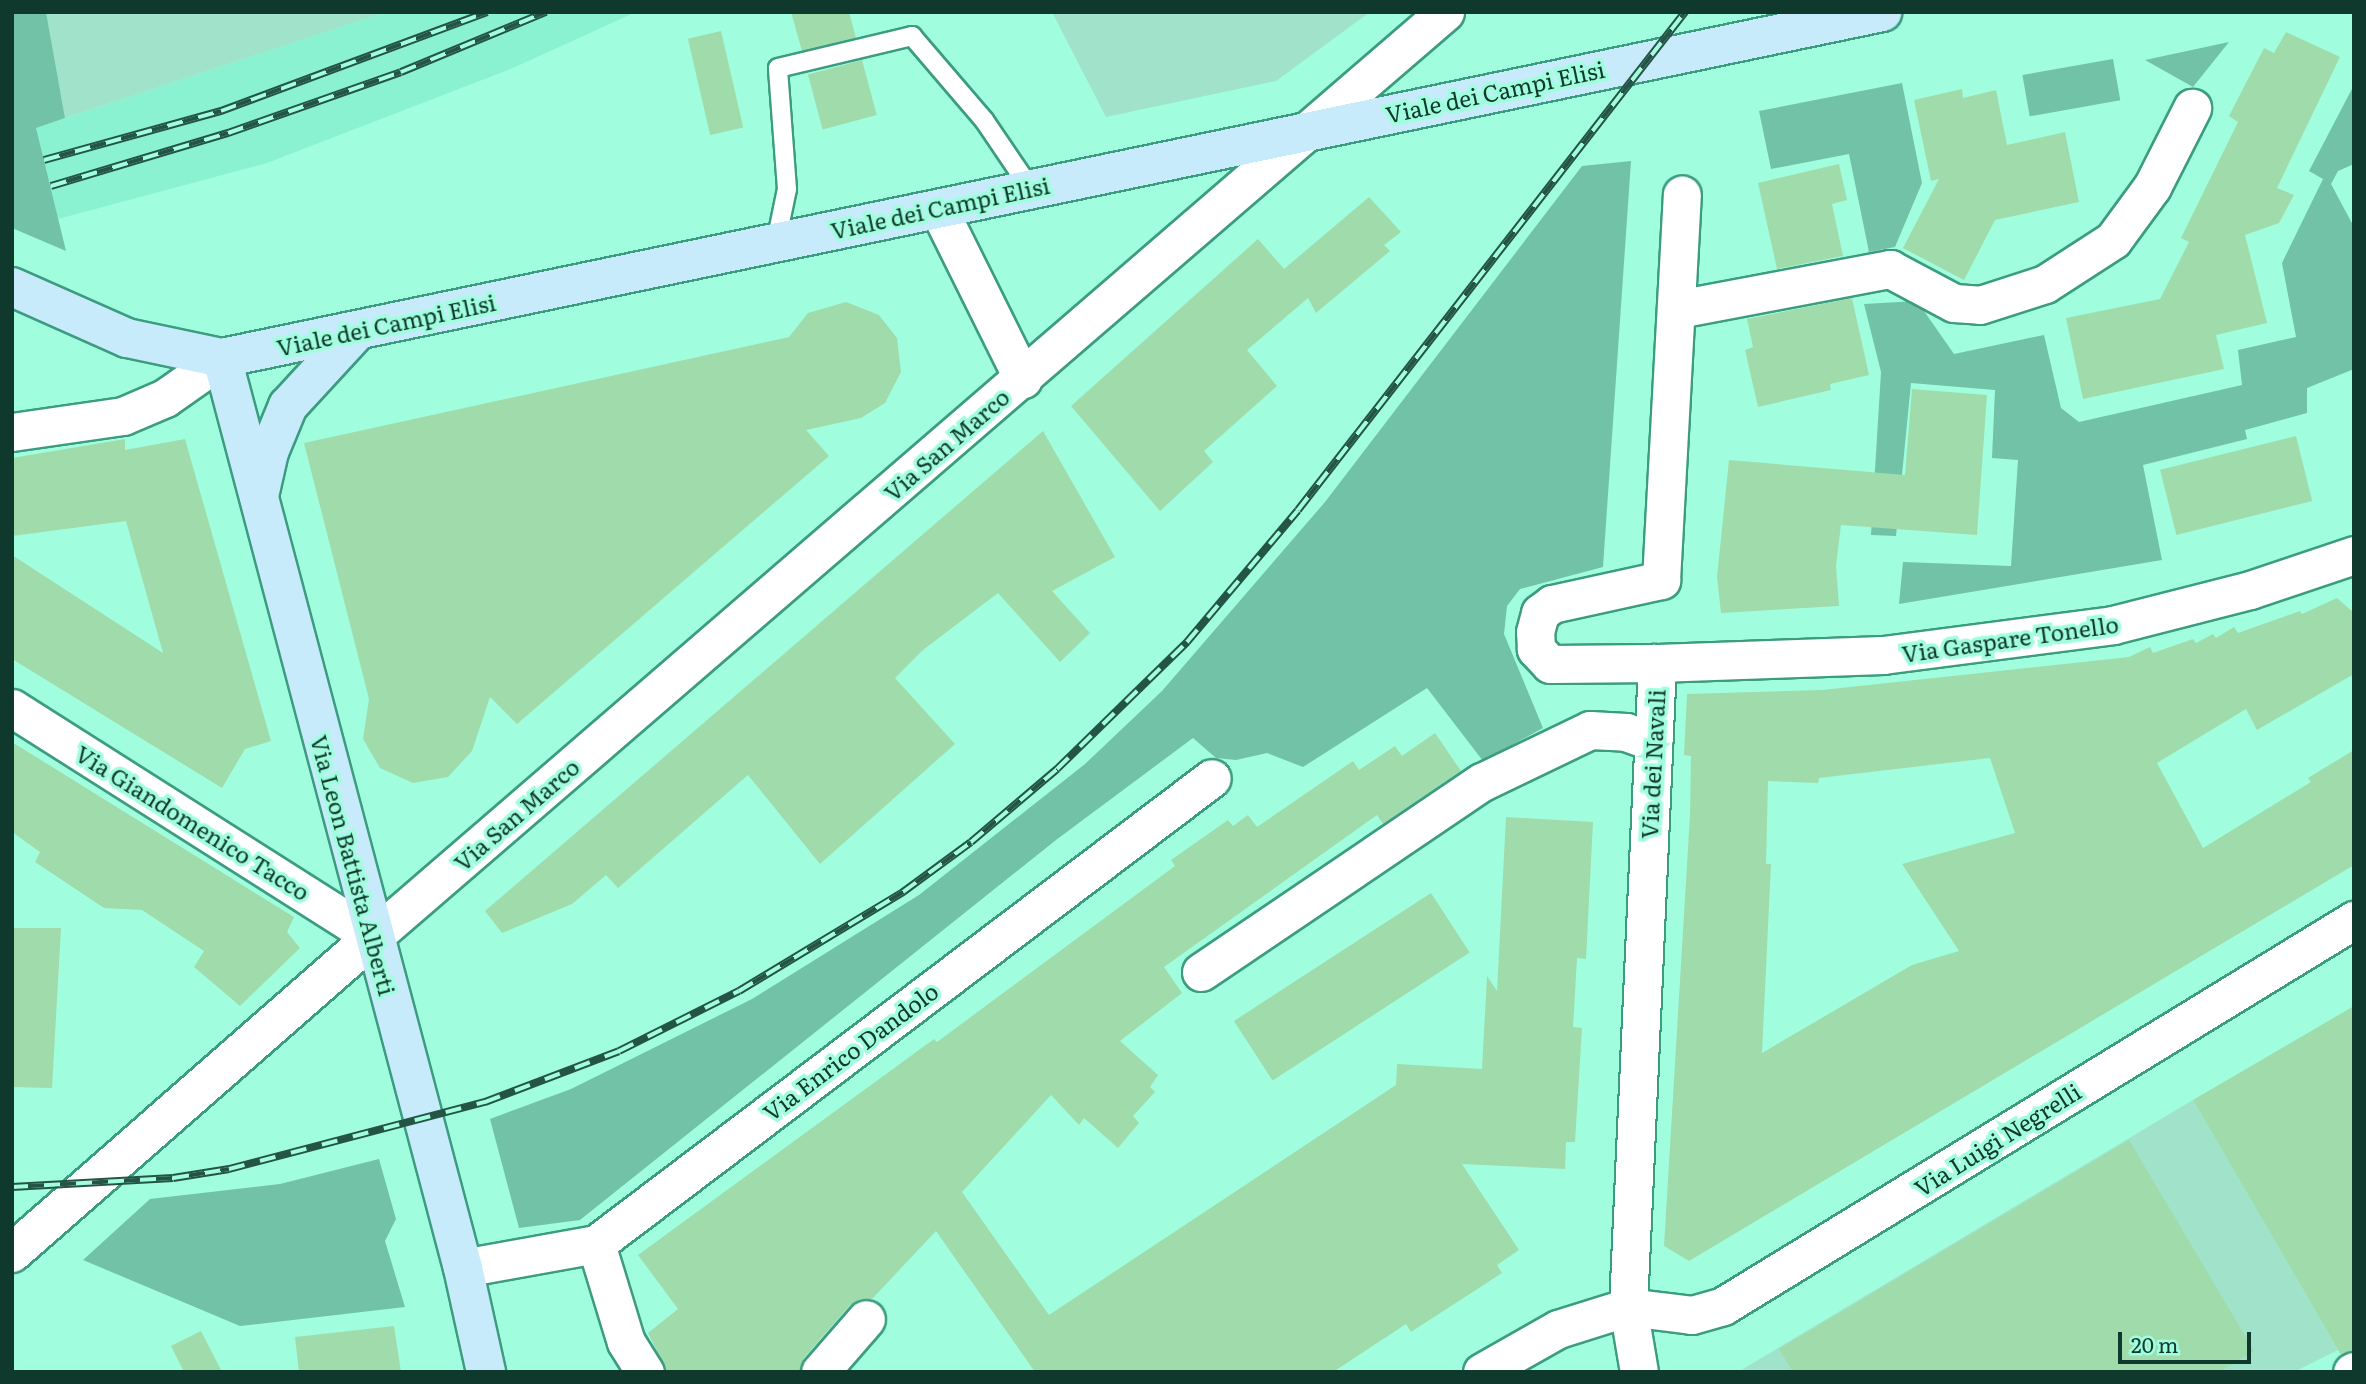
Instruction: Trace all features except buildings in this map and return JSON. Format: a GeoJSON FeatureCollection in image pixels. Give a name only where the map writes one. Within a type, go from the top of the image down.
{"type":"FeatureCollection","features":[{"type":"Feature","properties":{"kind":"main road","name":"Viale dei Campi Elisi"},"geometry":{"type":"LineString","coordinates":[[222,358],[1315,128],[1882,12]]}},
{"type":"Feature","properties":{"kind":"main road"},"geometry":{"type":"LineString","coordinates":[[12,287],[127,338],[222,358]]}},
{"type":"Feature","properties":{"kind":"main road"},"geometry":{"type":"LineString","coordinates":[[257,504],[269,452],[288,406],[357,331]]}},
{"type":"Feature","properties":{"kind":"main road","name":"Via Leon Battista Alberti"},"geometry":{"type":"LineString","coordinates":[[222,358],[257,504],[463,1268],[486,1372]]}},
{"type":"Feature","properties":{"kind":"street","name":"Via San Marco"},"geometry":{"type":"LineString","coordinates":[[12,1253],[373,937],[1315,128],[1445,12]]}},
{"type":"Feature","properties":{"kind":"street"},"geometry":{"type":"LineString","coordinates":[[1678,309],[1890,269],[1954,303],[1980,304],[2045,284],[2113,240],[2152,187],[2192,108]]}},
{"type":"Feature","properties":{"kind":"street","name":"Via dei Navali"},"geometry":{"type":"LineString","coordinates":[[1639,1372],[1628,1307],[1657,663],[1550,664],[1536,649],[1535,632],[1540,613],[1552,604],[1661,580],[1678,309],[1682,195]]}},
{"type":"Feature","properties":{"kind":"street","name":"Via San Marco"},"geometry":{"type":"LineString","coordinates":[[937,208],[1023,379]]}},
{"type":"Feature","properties":{"kind":"street","name":"Viale dei Campi Elisi"},"geometry":{"type":"LineString","coordinates":[[12,432],[123,416],[165,398],[222,358]]}},
{"type":"Feature","properties":{"kind":"street","name":"Via Gaspare Tonello"},"geometry":{"type":"LineString","coordinates":[[1657,663],[1883,655],[2113,625],[2250,590],[2354,555]]}},
{"type":"Feature","properties":{"kind":"street","name":"Via Giandomenico Tacco"},"geometry":{"type":"LineString","coordinates":[[12,708],[373,937]]}},
{"type":"Feature","properties":{"kind":"street"},"geometry":{"type":"LineString","coordinates":[[1201,972],[1482,782],[1590,730],[1626,732],[1653,742]]}},
{"type":"Feature","properties":{"kind":"street","name":"Via Enrico Dandolo"},"geometry":{"type":"LineString","coordinates":[[463,1268],[596,1244],[1212,778]]}},
{"type":"Feature","properties":{"kind":"street","name":"Via Luigi Negrelli"},"geometry":{"type":"LineString","coordinates":[[1628,1307],[1692,1315],[1723,1306],[2354,920]]}},
{"type":"Feature","properties":{"kind":"street"},"geometry":{"type":"LineString","coordinates":[[596,1244],[626,1342],[645,1372]]}},
{"type":"Feature","properties":{"kind":"street"},"geometry":{"type":"LineString","coordinates":[[1482,1372],[1558,1329],[1628,1307]]}},
{"type":"Feature","properties":{"kind":"street"},"geometry":{"type":"LineString","coordinates":[[820,1372],[866,1319]]}},
{"type":"Feature","properties":{"kind":"lane"},"geometry":{"type":"LineString","coordinates":[[776,242],[787,188],[778,68],[912,36],[984,120],[1030,188]]}},
{"type":"Feature","properties":{"kind":"shaded area"},"geometry":{"type":"Polygon","coordinates":[[[12,12],[46,12],[65,118],[36,128],[66,251],[12,228],[12,12]]]}},
{"type":"Feature","properties":{"kind":"shaded area"},"geometry":{"type":"Polygon","coordinates":[[[46,12],[385,12],[65,118],[46,12]]]}},
{"type":"Feature","properties":{"kind":"shaded area"},"geometry":{"type":"Polygon","coordinates":[[[385,12],[636,12],[513,68],[267,163],[58,219],[35,128],[385,12]]]}},
{"type":"Feature","properties":{"kind":"shaded area"},"geometry":{"type":"Polygon","coordinates":[[[1052,12],[1370,12],[1276,81],[1106,117],[1052,12]]]}},
{"type":"Feature","properties":{"kind":"shaded area"},"geometry":{"type":"Polygon","coordinates":[[[2229,42],[2193,87],[2145,60],[2229,42]]]}},
{"type":"Feature","properties":{"kind":"shaded area"},"geometry":{"type":"Polygon","coordinates":[[[2113,59],[2120,100],[2030,116],[2022,75],[2113,59]]]}},
{"type":"Feature","properties":{"kind":"shaded area"},"geometry":{"type":"Polygon","coordinates":[[[1902,83],[1922,183],[1895,247],[1869,252],[1849,154],[1771,169],[1759,111],[1902,83]]]}},
{"type":"Feature","properties":{"kind":"shaded area"},"geometry":{"type":"Polygon","coordinates":[[[2354,85],[2354,164],[2338,171],[2331,184],[2354,227],[2354,369],[2307,388],[2307,413],[2245,430],[2247,439],[2143,465],[2162,560],[1899,604],[1903,562],[2011,566],[2018,460],[1992,458],[1995,390],[1911,383],[1896,536],[1871,535],[1881,372],[1864,304],[1917,301],[1954,354],[2044,335],[2061,408],[2079,422],[2242,385],[2238,350],[2296,337],[2282,263],[2323,179],[2309,171],[2354,85]]]}},
{"type":"Feature","properties":{"kind":"shaded area"},"geometry":{"type":"Polygon","coordinates":[[[1631,161],[1603,567],[1520,589],[1507,606],[1504,634],[1543,728],[1483,761],[1427,688],[1303,767],[1267,753],[1236,760],[1216,758],[1193,738],[1056,840],[580,1220],[519,1228],[490,1119],[571,1089],[752,999],[919,895],[1085,764],[1162,691],[1325,502],[1582,166],[1631,161]]]}},
{"type":"Feature","properties":{"kind":"shaded area"},"geometry":{"type":"Polygon","coordinates":[[[2193,1100],[2338,1350],[2294,1372],[1738,1372],[2193,1100]]]}},
{"type":"Feature","properties":{"kind":"shaded area"},"geometry":{"type":"Polygon","coordinates":[[[379,1159],[396,1219],[385,1241],[405,1307],[240,1326],[83,1260],[150,1199],[280,1184],[379,1159]]]}},
{"type":"Feature","properties":{"kind":"railway"},"geometry":{"type":"LineString","coordinates":[[44,160],[221,111],[487,12]]}},
{"type":"Feature","properties":{"kind":"railway"},"geometry":{"type":"LineString","coordinates":[[51,186],[228,133],[401,72],[546,12]]}},
{"type":"Feature","properties":{"kind":"railway"},"geometry":{"type":"LineString","coordinates":[[12,1187],[173,1178],[229,1169],[485,1102],[619,1051],[739,991],[903,892],[971,842],[1057,769],[1187,642],[1298,510],[1685,12]]}}]}
